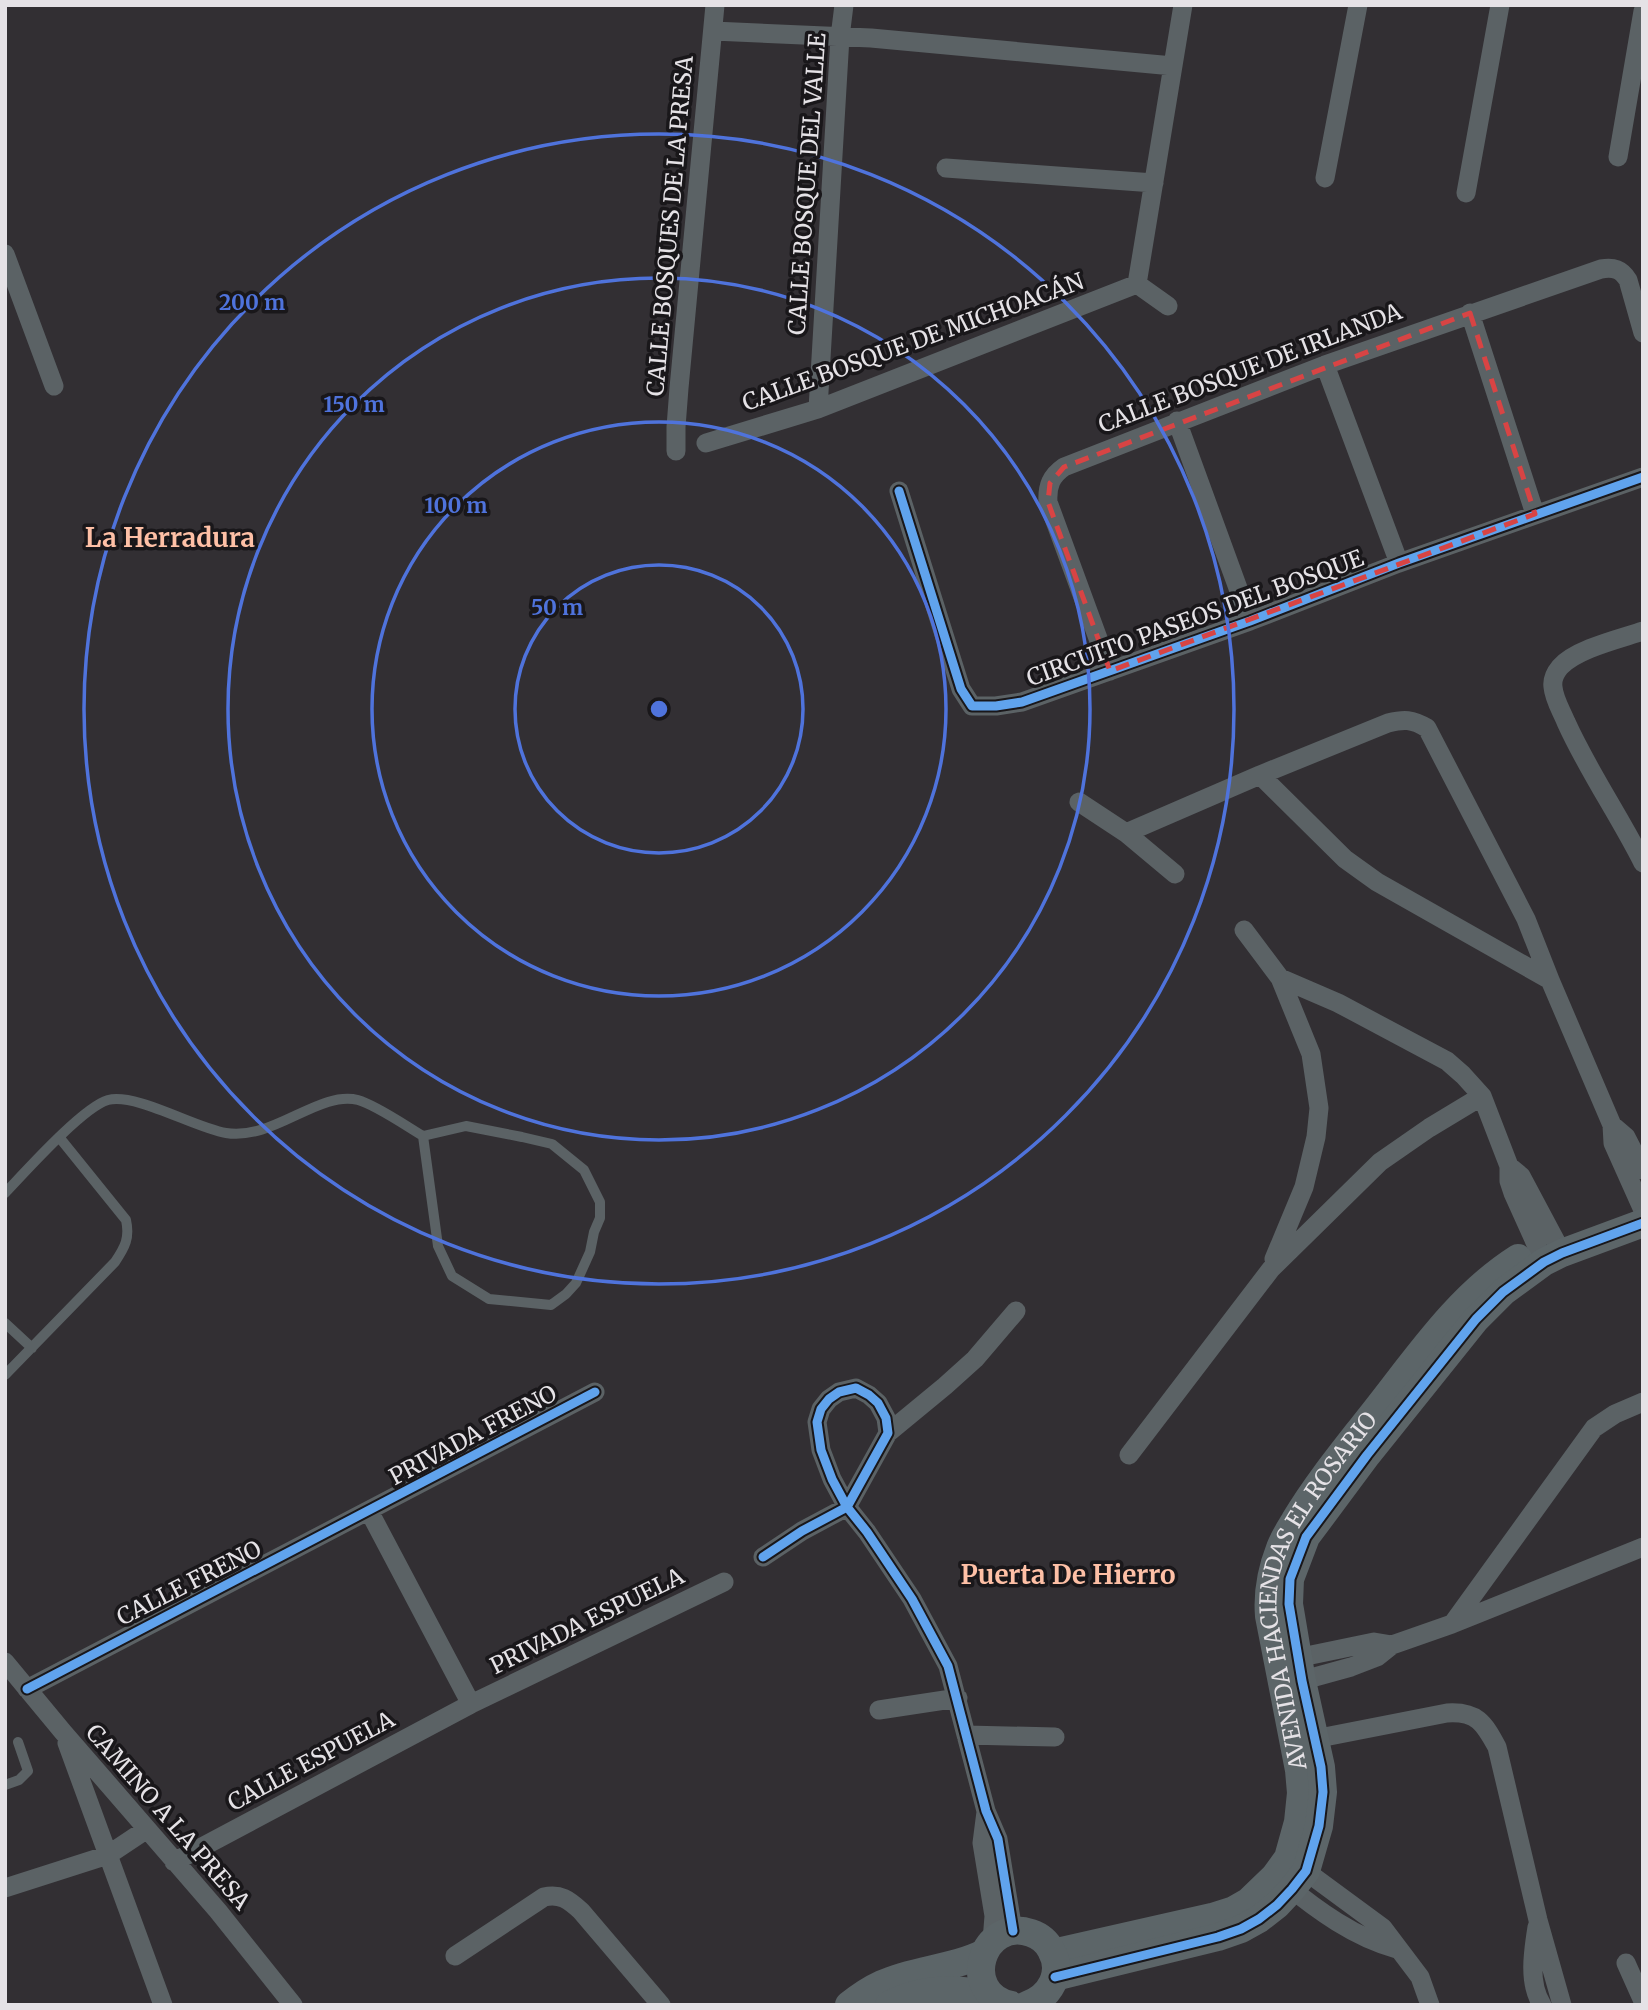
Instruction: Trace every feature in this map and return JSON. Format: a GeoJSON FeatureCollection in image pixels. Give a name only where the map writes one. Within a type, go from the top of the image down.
{"type":"FeatureCollection","features":[{"type":"Feature","properties":{"kind":"street","name":"CALLE BOSQUES DE LA PRESA"},"geometry":{"type":"LineString","coordinates":[[676,451],[679,388],[715,5]]}},
{"type":"Feature","properties":{"kind":"street","name":"CALLE BOSQUE DEL VALLE"},"geometry":{"type":"LineString","coordinates":[[818,409],[844,5]]}},
{"type":"Feature","properties":{"kind":"street"},"geometry":{"type":"LineString","coordinates":[[1168,306],[1137,284],[1183,5]]}},
{"type":"Feature","properties":{"kind":"street"},"geometry":{"type":"LineString","coordinates":[[1325,178],[1358,5]]}},
{"type":"Feature","properties":{"kind":"street"},"geometry":{"type":"LineString","coordinates":[[1466,193],[1500,5]]}},
{"type":"Feature","properties":{"kind":"street"},"geometry":{"type":"LineString","coordinates":[[1618,157],[1643,11]]}},
{"type":"Feature","properties":{"kind":"street"},"geometry":{"type":"LineString","coordinates":[[713,31],[840,37],[1173,66]]}},
{"type":"Feature","properties":{"kind":"street"},"geometry":{"type":"LineString","coordinates":[[946,168],[1154,183]]}},
{"type":"Feature","properties":{"kind":"street"},"geometry":{"type":"LineString","coordinates":[[5,254],[54,386]]}},
{"type":"Feature","properties":{"kind":"street","name":"CALLE BOSQUE DE IRLANDA"},"geometry":{"type":"LineString","coordinates":[[1053,477],[1070,463],[1177,421],[1470,313],[1601,269],[1615,268],[1628,280],[1643,333]]}},
{"type":"Feature","properties":{"kind":"street","name":"CALLE BOSQUE DE MICHOACÁN"},"geometry":{"type":"LineString","coordinates":[[706,443],[818,409],[1137,284]]}},
{"type":"Feature","properties":{"kind":"street"},"geometry":{"type":"LineString","coordinates":[[1470,313],[1535,513]]}},
{"type":"Feature","properties":{"kind":"street"},"geometry":{"type":"LineString","coordinates":[[1325,365],[1399,562]]}},
{"type":"Feature","properties":{"kind":"street"},"geometry":{"type":"LineString","coordinates":[[1177,421],[1250,621]]}},
{"type":"Feature","properties":{"kind":"street","name":"CIRCUITO PASEOS DEL BOSQUE"},"geometry":{"type":"LineString","coordinates":[[1053,477],[1047,491],[1048,502],[1110,671]]}},
{"type":"Feature","properties":{"kind":"street","name":"CIRCUITO PASEOS DEL BOSQUE"},"geometry":{"type":"LineString","coordinates":[[899,491],[961,689],[972,706],[996,706],[1022,702],[1110,671],[1250,621],[1399,562],[1643,477]]}},
{"type":"Feature","properties":{"kind":"street"},"geometry":{"type":"LineString","coordinates":[[1643,631],[1569,659],[1560,666],[1552,683],[1555,696],[1584,761],[1627,830],[1643,863]]}},
{"type":"Feature","properties":{"kind":"street"},"geometry":{"type":"LineString","coordinates":[[1126,832],[1388,723],[1405,719],[1427,728],[1517,900],[1612,1125],[1613,1143],[1642,1211]]}},
{"type":"Feature","properties":{"kind":"street"},"geometry":{"type":"LineString","coordinates":[[1260,775],[1345,859],[1377,882],[1550,980]]}},
{"type":"Feature","properties":{"kind":"street"},"geometry":{"type":"LineString","coordinates":[[1079,802],[1126,832],[1175,874]]}},
{"type":"Feature","properties":{"kind":"street"},"geometry":{"type":"LineString","coordinates":[[1244,930],[1280,978],[1311,1054],[1319,1108],[1316,1137],[1304,1187],[1270,1269]]}},
{"type":"Feature","properties":{"kind":"street"},"geometry":{"type":"LineString","coordinates":[[1280,978],[1338,1003],[1447,1061],[1482,1096],[1509,1166],[1521,1176],[1549,1250]]}},
{"type":"Feature","properties":{"kind":"street"},"geometry":{"type":"LineString","coordinates":[[1129,1455],[1270,1269],[1380,1162],[1482,1096]]}},
{"type":"Feature","properties":{"kind":"street"},"geometry":{"type":"LineString","coordinates":[[1612,1125],[1626,1137],[1643,1170]]}},
{"type":"Feature","properties":{"kind":"street","name":"AVENIDA HACIENDAS EL ROSARIO"},"geometry":{"type":"LineString","coordinates":[[1290,1874],[1298,1822],[1305,1741],[1290,1671],[1269,1616],[1268,1595],[1280,1546],[1302,1508],[1333,1465],[1448,1319],[1495,1273],[1642,1211]]}},
{"type":"Feature","properties":{"kind":"street"},"geometry":{"type":"LineString","coordinates":[[763,1557],[802,1531],[847,1507],[888,1433],[975,1359],[1016,1311]]}},
{"type":"Feature","properties":{"kind":"street"},"geometry":{"type":"LineString","coordinates":[[888,1433],[886,1418],[878,1404],[856,1388],[839,1392],[829,1399],[821,1409],[817,1422],[821,1450],[847,1507],[912,1600],[948,1665],[986,1811],[998,1839],[997,1942],[981,1964],[981,1975],[986,1986],[1002,2000]]}},
{"type":"Feature","properties":{"kind":"street","name":"PRIVADA FRENO"},"geometry":{"type":"LineString","coordinates":[[369,1511],[595,1392]]}},
{"type":"Feature","properties":{"kind":"street"},"geometry":{"type":"LineString","coordinates":[[1452,1624],[1594,1429],[1615,1414],[1643,1402]]}},
{"type":"Feature","properties":{"kind":"street"},"geometry":{"type":"LineString","coordinates":[[369,1511],[471,1704]]}},
{"type":"Feature","properties":{"kind":"street","name":"CALLE FRENO"},"geometry":{"type":"LineString","coordinates":[[27,1689],[369,1511]]}},
{"type":"Feature","properties":{"kind":"street"},"geometry":{"type":"LineString","coordinates":[[1290,1671],[1351,1667],[1377,1657],[1392,1645],[1452,1624],[1643,1547]]}},
{"type":"Feature","properties":{"kind":"street","name":"PRIVADA ESPUELA"},"geometry":{"type":"LineString","coordinates":[[471,1704],[724,1582]]}},
{"type":"Feature","properties":{"kind":"street","name":"CAMINO A LA PRESA"},"geometry":{"type":"LineString","coordinates":[[5,1662],[218,1912],[293,2005]]}},
{"type":"Feature","properties":{"kind":"street"},"geometry":{"type":"LineString","coordinates":[[879,1710],[958,1698]]}},
{"type":"Feature","properties":{"kind":"street","name":"CALLE ESPUELA"},"geometry":{"type":"LineString","coordinates":[[174,1861],[471,1704]]}},
{"type":"Feature","properties":{"kind":"street"},"geometry":{"type":"LineString","coordinates":[[1305,1741],[1447,1713],[1468,1714],[1486,1727],[1497,1747],[1538,1920],[1562,2005]]}},
{"type":"Feature","properties":{"kind":"street"},"geometry":{"type":"LineString","coordinates":[[63,1732],[163,2005]]}},
{"type":"Feature","properties":{"kind":"street"},"geometry":{"type":"LineString","coordinates":[[966,1735],[1055,1737]]}},
{"type":"Feature","properties":{"kind":"street"},"geometry":{"type":"LineString","coordinates":[[5,1888],[108,1855],[147,1829]]}},
{"type":"Feature","properties":{"kind":"street"},"geometry":{"type":"LineString","coordinates":[[1054,1965],[1234,1910],[1290,1874],[1334,1919],[1360,1935],[1397,1949],[1420,1977],[1424,2002]]}},
{"type":"Feature","properties":{"kind":"street"},"geometry":{"type":"LineString","coordinates":[[455,1956],[544,1897],[554,1894],[567,1899],[581,1910],[661,2005]]}},
{"type":"Feature","properties":{"kind":"street"},"geometry":{"type":"LineString","coordinates":[[1538,1920],[1533,1951],[1534,1988],[1542,2005]]}},
{"type":"Feature","properties":{"kind":"street"},"geometry":{"type":"LineString","coordinates":[[849,2005],[881,1984],[973,1958],[997,1942],[1025,1931],[1037,1935],[1047,1943],[1054,1965],[1050,1989],[1041,1999],[1027,2005]]}},
{"type":"Feature","properties":{"kind":"street"},"geometry":{"type":"LineString","coordinates":[[1626,1963],[1643,2001]]}},
{"type":"Feature","properties":{"kind":"street"},"geometry":{"type":"LineString","coordinates":[[889,2005],[912,1995],[960,1989],[1002,2000]]}},
{"type":"Feature","properties":{"kind":"lane"},"geometry":{"type":"LineString","coordinates":[[5,1193],[59,1137],[94,1108],[109,1100],[128,1101],[223,1133],[242,1135],[277,1125],[305,1111],[339,1100],[357,1100],[423,1136],[466,1126],[552,1144],[584,1170],[600,1202],[600,1218],[582,1270],[576,1283],[566,1294],[551,1305],[489,1299],[452,1276],[438,1246],[423,1136]]}},
{"type":"Feature","properties":{"kind":"lane"},"geometry":{"type":"LineString","coordinates":[[5,1375],[115,1262],[128,1241],[126,1220],[59,1137]]}},
{"type":"Feature","properties":{"kind":"lane"},"geometry":{"type":"LineString","coordinates":[[5,1323],[32,1348]]}},
{"type":"Feature","properties":{"kind":"lane"},"geometry":{"type":"LineString","coordinates":[[5,1785],[19,1780],[28,1771],[18,1742]]}},
{"type":"Feature","properties":{"kind":"highlighted area"},"geometry":{"type":"Polygon","coordinates":[[[1470,313],[1535,514],[1110,671],[1048,502],[1050,483],[1064,467],[1470,313]]]}},
{"type":"Feature","properties":{"kind":"cycle path"},"geometry":{"type":"LineString","coordinates":[[899,491],[961,689],[972,706],[996,706],[1022,702],[1250,621],[1399,563],[1643,477]]}},
{"type":"Feature","properties":{"kind":"cycle path"},"geometry":{"type":"LineString","coordinates":[[1055,1977],[1241,1929],[1277,1905],[1292,1889],[1306,1871],[1319,1826],[1323,1792],[1321,1767],[1289,1604],[1290,1579],[1306,1537],[1367,1455],[1476,1319],[1503,1292],[1544,1262],[1562,1253],[1643,1223]]}},
{"type":"Feature","properties":{"kind":"cycle path"},"geometry":{"type":"LineString","coordinates":[[763,1557],[802,1531],[847,1507],[888,1433],[886,1418],[878,1403],[869,1395],[856,1388],[839,1392],[829,1399],[821,1409],[817,1422],[821,1450],[847,1507],[912,1599],[948,1666],[986,1811],[998,1839],[1013,1931]]}},
{"type":"Feature","properties":{"kind":"cycle path"},"geometry":{"type":"LineString","coordinates":[[27,1689],[595,1392]]}},
{"type":"Feature","properties":{"kind":"district","name":"La Herradura"},"geometry":{"type":"Point","coordinates":[170,538]}},
{"type":"Feature","properties":{"kind":"district","name":"Puerta De Hierro"},"geometry":{"type":"Point","coordinates":[1068,1575]}}]}
